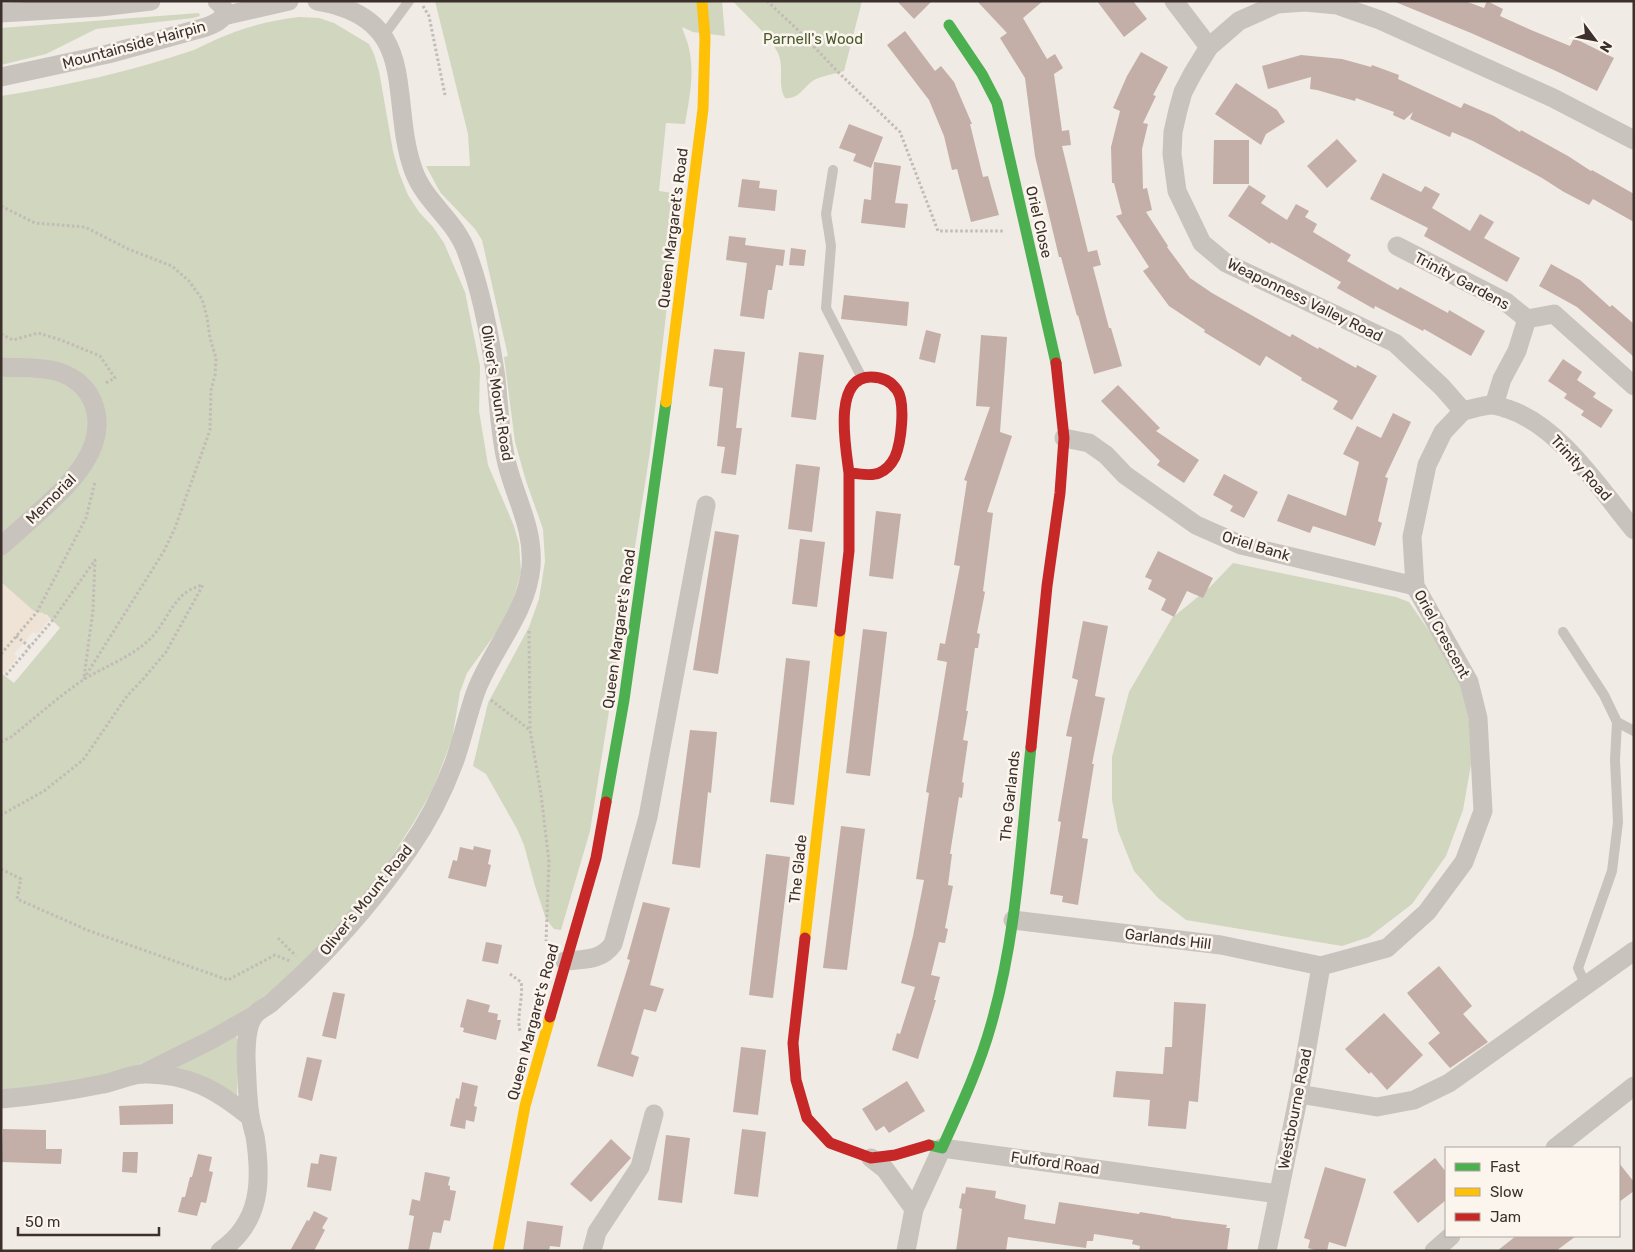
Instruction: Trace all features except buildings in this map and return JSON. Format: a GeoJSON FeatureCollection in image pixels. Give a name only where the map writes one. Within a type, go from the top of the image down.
{"type":"FeatureCollection","features":[{"type":"Feature","properties":{"kind":"street"},"geometry":{"type":"LineString","coordinates":[[1,13],[48,11],[151,1]]}},
{"type":"Feature","properties":{"kind":"street"},"geometry":{"type":"LineString","coordinates":[[220,9],[289,1]]}},
{"type":"Feature","properties":{"kind":"street","name":"Oliver's Mount Road"},"geometry":{"type":"LineString","coordinates":[[142,1074],[209,1041],[254,1016],[309,968],[333,944],[376,893],[411,846],[447,781],[457,756],[477,689],[521,603],[531,570],[532,542],[507,465],[499,420],[496,379],[484,313],[467,251],[450,221],[428,199],[413,169],[406,140],[392,51],[384,35],[367,20],[351,10],[317,1]]}},
{"type":"Feature","properties":{"kind":"street","name":"Queen Margaret's Road"},"geometry":{"type":"LineString","coordinates":[[498,1251],[517,1146],[539,1054],[596,858],[624,700],[668,390],[703,109],[705,38],[702,1]]}},
{"type":"Feature","properties":{"kind":"street"},"geometry":{"type":"LineString","coordinates":[[1174,1],[1210,47]]}},
{"type":"Feature","properties":{"kind":"street","name":"Weaponness Valley Road"},"geometry":{"type":"LineString","coordinates":[[1463,411],[1442,387],[1395,343],[1226,263],[1202,243],[1177,190],[1172,154],[1173,132],[1183,92],[1192,72],[1210,47],[1240,21],[1277,4],[1305,2],[1337,5],[1380,20],[1526,85],[1634,140]]}},
{"type":"Feature","properties":{"kind":"street","name":"Mountainside Hairpin"},"geometry":{"type":"LineString","coordinates":[[1,77],[108,54],[213,24],[220,9]]}},
{"type":"Feature","properties":{"kind":"street","name":"Oriel Close"},"geometry":{"type":"LineString","coordinates":[[949,25],[982,74],[997,103],[1056,361],[1064,438]]}},
{"type":"Feature","properties":{"kind":"street","name":"Trinity Gardens"},"geometry":{"type":"LineString","coordinates":[[1397,246],[1506,302],[1526,319]]}},
{"type":"Feature","properties":{"kind":"street"},"geometry":{"type":"LineString","coordinates":[[1463,411],[1494,405],[1502,379],[1517,351],[1526,319],[1554,314],[1634,386]]}},
{"type":"Feature","properties":{"kind":"street"},"geometry":{"type":"LineString","coordinates":[[1,367],[52,370],[68,376],[80,384],[89,394]]}},
{"type":"Feature","properties":{"kind":"street"},"geometry":{"type":"LineString","coordinates":[[849,473],[872,475],[887,468],[895,457],[899,441],[900,396],[891,383],[870,376],[861,377]]}},
{"type":"Feature","properties":{"kind":"street","name":"The Glade"},"geometry":{"type":"LineString","coordinates":[[861,377],[853,384],[846,397],[844,409],[849,473],[848,551],[793,1043],[796,1080],[807,1118],[830,1143],[871,1158],[895,1155],[928,1145],[942,1148]]}},
{"type":"Feature","properties":{"kind":"street","name":"Memorial"},"geometry":{"type":"LineString","coordinates":[[1,546],[66,487],[88,457],[96,434],[94,404],[89,394]]}},
{"type":"Feature","properties":{"kind":"street","name":"Trinity Road"},"geometry":{"type":"LineString","coordinates":[[1494,405],[1514,412],[1537,424],[1554,436],[1598,485],[1634,530]]}},
{"type":"Feature","properties":{"kind":"street","name":"Oriel Crescent"},"geometry":{"type":"LineString","coordinates":[[1321,966],[1387,948],[1427,912],[1464,862],[1483,812],[1478,718],[1469,682],[1415,586],[1412,537],[1427,466],[1443,432],[1463,411]]}},
{"type":"Feature","properties":{"kind":"street","name":"Oriel Bank"},"geometry":{"type":"LineString","coordinates":[[1064,438],[1089,444],[1106,455],[1125,475],[1196,525],[1241,545],[1415,586]]}},
{"type":"Feature","properties":{"kind":"street","name":"The Garlands"},"geometry":{"type":"LineString","coordinates":[[942,1148],[991,1028],[1004,973],[1013,920],[1046,596],[1060,493],[1064,438]]}},
{"type":"Feature","properties":{"kind":"street"},"geometry":{"type":"LineString","coordinates":[[565,962],[599,957],[608,952],[613,944],[648,817],[706,505]]}},
{"type":"Feature","properties":{"kind":"street","name":"Garlands Hill"},"geometry":{"type":"LineString","coordinates":[[1013,920],[1221,945],[1321,966]]}},
{"type":"Feature","properties":{"kind":"street"},"geometry":{"type":"LineString","coordinates":[[1299,1094],[1377,1107],[1414,1100],[1450,1083],[1634,951]]}},
{"type":"Feature","properties":{"kind":"street","name":"Westbourne Road"},"geometry":{"type":"LineString","coordinates":[[1266,1251],[1299,1094],[1321,966]]}},
{"type":"Feature","properties":{"kind":"street"},"geometry":{"type":"LineString","coordinates":[[220,1251],[232,1243],[245,1228],[258,1192],[256,1143],[250,1117],[247,1082],[246,1041],[254,1016]]}},
{"type":"Feature","properties":{"kind":"street"},"geometry":{"type":"LineString","coordinates":[[1,1099],[45,1095],[105,1084],[142,1074],[178,1077],[204,1085],[227,1098],[250,1117]]}},
{"type":"Feature","properties":{"kind":"street"},"geometry":{"type":"LineString","coordinates":[[1556,1147],[1634,1086]]}},
{"type":"Feature","properties":{"kind":"street"},"geometry":{"type":"LineString","coordinates":[[592,1251],[596,1232],[640,1168],[654,1114]]}},
{"type":"Feature","properties":{"kind":"street"},"geometry":{"type":"LineString","coordinates":[[906,1251],[914,1209],[942,1148]]}},
{"type":"Feature","properties":{"kind":"street","name":"Fulford Road"},"geometry":{"type":"LineString","coordinates":[[942,1148],[1278,1194]]}},
{"type":"Feature","properties":{"kind":"street"},"geometry":{"type":"LineString","coordinates":[[871,1158],[885,1169],[914,1209]]}},
{"type":"Feature","properties":{"kind":"street"},"geometry":{"type":"LineString","coordinates":[[1434,1251],[1450,1237]]}},
{"type":"Feature","properties":{"kind":"lane"},"geometry":{"type":"LineString","coordinates":[[384,35],[409,1]]}},
{"type":"Feature","properties":{"kind":"lane"},"geometry":{"type":"LineString","coordinates":[[833,170],[826,214],[831,246],[826,308],[861,377]]}},
{"type":"Feature","properties":{"kind":"lane"},"geometry":{"type":"LineString","coordinates":[[1563,632],[1604,695],[1617,722],[1615,760],[1618,822],[1612,871],[1578,968],[1586,986]]}},
{"type":"Feature","properties":{"kind":"lane"},"geometry":{"type":"LineString","coordinates":[[1617,722],[1634,731]]}},
{"type":"Feature","properties":{"kind":"path"},"geometry":{"type":"LineString","coordinates":[[420,1],[429,16],[445,95]]}},
{"type":"Feature","properties":{"kind":"path"},"geometry":{"type":"LineString","coordinates":[[767,1],[900,132],[938,231],[1026,231]]}},
{"type":"Feature","properties":{"kind":"path"},"geometry":{"type":"LineString","coordinates":[[1,206],[35,223],[85,228],[128,249],[172,266],[189,281],[202,299],[216,358],[215,375],[211,390],[210,430],[175,528],[164,551],[83,680]]}},
{"type":"Feature","properties":{"kind":"path"},"geometry":{"type":"LineString","coordinates":[[1,334],[13,340],[38,334],[61,340],[100,356],[115,378],[89,394]]}},
{"type":"Feature","properties":{"kind":"path"},"geometry":{"type":"LineString","coordinates":[[1,654],[37,612],[86,518],[98,472],[88,457]]}},
{"type":"Feature","properties":{"kind":"path"},"geometry":{"type":"LineString","coordinates":[[6,675],[52,621],[95,560],[93,610],[83,680]]}},
{"type":"Feature","properties":{"kind":"path"},"geometry":{"type":"LineString","coordinates":[[1,742],[11,737],[83,680],[128,656],[148,641],[183,594],[193,587],[203,585],[166,652],[127,696],[83,760],[44,791],[1,815]]}},
{"type":"Feature","properties":{"kind":"path"},"geometry":{"type":"LineString","coordinates":[[529,628],[530,730],[541,794],[549,862],[546,944]]}},
{"type":"Feature","properties":{"kind":"path"},"geometry":{"type":"LineString","coordinates":[[16,636],[30,647]]}},
{"type":"Feature","properties":{"kind":"path"},"geometry":{"type":"LineString","coordinates":[[477,689],[530,730]]}},
{"type":"Feature","properties":{"kind":"path"},"geometry":{"type":"LineString","coordinates":[[1,869],[21,879],[17,899],[87,930],[228,980],[275,955],[309,968]]}},
{"type":"Feature","properties":{"kind":"path"},"geometry":{"type":"LineString","coordinates":[[278,938],[309,968]]}},
{"type":"Feature","properties":{"kind":"path"},"geometry":{"type":"LineString","coordinates":[[510,974],[521,982],[523,992],[519,1030]]}},
{"type":"Feature","properties":{"kind":"path"},"geometry":{"type":"LineString","coordinates":[[527,1030],[524,1038],[539,1054]]}},
{"type":"Feature","properties":{"kind":"green space"},"geometry":{"type":"Polygon","coordinates":[[[435,1],[722,1],[725,36],[693,32],[682,27],[691,58],[691,87],[685,124],[666,123],[659,191],[673,193],[677,186],[681,186],[650,452],[590,831],[561,930],[554,929],[546,919],[524,845],[517,829],[486,774],[473,766],[488,703],[529,627],[539,599],[545,561],[543,529],[515,442],[504,357],[508,356],[482,240],[475,229],[440,192],[426,166],[470,166],[468,134],[435,1]]]}},
{"type":"Feature","properties":{"kind":"green space","name":"Parnell's Wood"},"geometry":{"type":"Polygon","coordinates":[[[733,1],[862,1],[844,71],[816,79],[795,97],[785,98],[781,84],[781,64],[778,52],[767,37],[733,1]]]}},
{"type":"Feature","properties":{"kind":"green space"},"geometry":{"type":"Polygon","coordinates":[[[199,13],[200,16],[193,18],[96,29],[46,54],[1,65],[1,28],[199,13]]]}},
{"type":"Feature","properties":{"kind":"green space"},"geometry":{"type":"Polygon","coordinates":[[[299,17],[319,18],[334,23],[369,44],[374,54],[399,173],[408,195],[444,243],[465,292],[480,366],[479,411],[488,465],[514,526],[519,544],[521,572],[517,587],[501,626],[467,673],[460,692],[452,739],[433,789],[414,822],[385,867],[360,900],[296,969],[257,1002],[215,1030],[127,1070],[66,1084],[1,1092],[1,673],[14,683],[60,628],[46,614],[1,668],[1,96],[50,88],[123,71],[194,50],[246,28],[267,22],[299,17]]]}},
{"type":"Feature","properties":{"kind":"green space"},"geometry":{"type":"Polygon","coordinates":[[[1233,563],[1396,597],[1409,602],[1441,648],[1461,684],[1469,722],[1472,759],[1463,810],[1446,856],[1412,904],[1369,937],[1342,946],[1186,920],[1158,898],[1134,871],[1118,831],[1112,800],[1112,757],[1129,692],[1172,618],[1210,587],[1233,563]]]}},
{"type":"Feature","properties":{"kind":"green space"},"geometry":{"type":"Polygon","coordinates":[[[236,1036],[238,1041],[237,1095],[204,1076],[182,1071],[174,1066],[236,1036]]]}},
{"type":"Feature","properties":{"kind":"shaded area"},"geometry":{"type":"Polygon","coordinates":[[[1,582],[34,611],[43,613],[50,619],[37,634],[33,632],[14,654],[17,657],[5,673],[1,670],[1,582]]]}},
{"type":"Feature","properties":{"kind":"traffic: fast"},"geometry":{"type":"LineString","coordinates":[[949,25],[982,74],[997,103],[1056,363]]}},
{"type":"Feature","properties":{"kind":"traffic: fast"},"geometry":{"type":"LineString","coordinates":[[606,802],[624,700],[666,402]]}},
{"type":"Feature","properties":{"kind":"traffic: fast"},"geometry":{"type":"LineString","coordinates":[[929,1145],[942,1148],[981,1057],[1000,991],[1017,887],[1031,747]]}},
{"type":"Feature","properties":{"kind":"traffic: slow"},"geometry":{"type":"LineString","coordinates":[[666,402],[703,109],[705,38],[702,1]]}},
{"type":"Feature","properties":{"kind":"traffic: slow"},"geometry":{"type":"LineString","coordinates":[[805,938],[840,631]]}},
{"type":"Feature","properties":{"kind":"traffic: slow"},"geometry":{"type":"LineString","coordinates":[[498,1251],[525,1106],[550,1017]]}},
{"type":"Feature","properties":{"kind":"traffic: jam"},"geometry":{"type":"LineString","coordinates":[[1031,747],[1047,586],[1060,493],[1064,438],[1056,363]]}},
{"type":"Feature","properties":{"kind":"traffic: jam"},"geometry":{"type":"LineString","coordinates":[[840,631],[849,551],[849,473],[872,475],[882,472],[894,459],[899,442],[902,423],[900,396],[895,387],[882,379],[871,377],[859,380],[851,389],[846,401],[844,432],[849,473]]}},
{"type":"Feature","properties":{"kind":"traffic: jam"},"geometry":{"type":"LineString","coordinates":[[550,1017],[596,858],[606,802]]}},
{"type":"Feature","properties":{"kind":"traffic: jam"},"geometry":{"type":"LineString","coordinates":[[805,938],[793,1043],[796,1080],[807,1118],[830,1143],[871,1158],[895,1155],[929,1145]]}}]}
